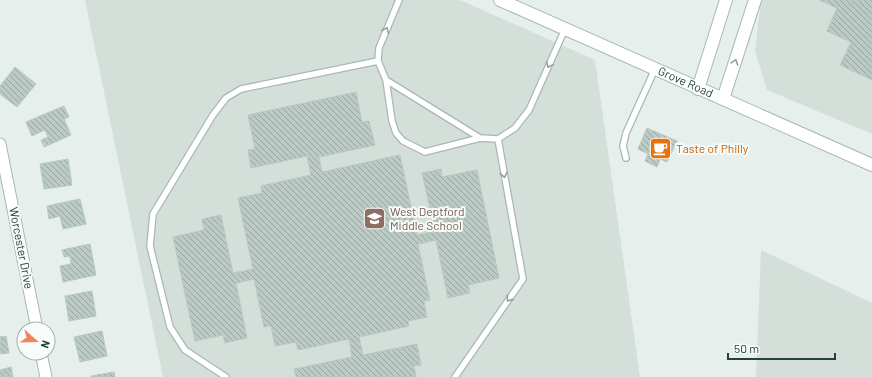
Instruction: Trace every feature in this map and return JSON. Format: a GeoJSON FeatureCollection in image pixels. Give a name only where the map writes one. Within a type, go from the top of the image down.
{"type":"FeatureCollection","features":[{"type":"Feature","properties":{"kind":"main road","name":"Grove Road"},"geometry":{"type":"LineString","coordinates":[[500,0],[872,165]]}},
{"type":"Feature","properties":{"kind":"main road"},"geometry":{"type":"LineString","coordinates":[[698,89],[726,0]]}},
{"type":"Feature","properties":{"kind":"main road"},"geometry":{"type":"LineString","coordinates":[[723,99],[755,0]]}},
{"type":"Feature","properties":{"kind":"street","name":"Worcester Drive"},"geometry":{"type":"LineString","coordinates":[[0,144],[35,321]]}},
{"type":"Feature","properties":{"kind":"street"},"geometry":{"type":"LineString","coordinates":[[43,361],[46,377]]}},
{"type":"Feature","properties":{"kind":"lane"},"geometry":{"type":"LineString","coordinates":[[399,0],[379,48],[378,61],[386,80],[392,121],[396,133],[404,141],[425,152],[480,138],[498,139],[516,128],[529,110],[565,29]]}},
{"type":"Feature","properties":{"kind":"lane"},"geometry":{"type":"LineString","coordinates":[[226,377],[184,350],[170,327],[150,246],[153,214],[213,115],[226,98],[241,89],[378,61]]}},
{"type":"Feature","properties":{"kind":"lane"},"geometry":{"type":"LineString","coordinates":[[626,158],[623,146],[626,133],[655,70]]}},
{"type":"Feature","properties":{"kind":"lane"},"geometry":{"type":"LineString","coordinates":[[386,80],[480,138]]}},
{"type":"Feature","properties":{"kind":"lane"},"geometry":{"type":"LineString","coordinates":[[455,377],[523,279],[498,139]]}},
{"type":"Feature","properties":{"kind":"shaded area","name":"West Deptford Middle School"},"geometry":{"type":"Polygon","coordinates":[[[85,0],[460,0],[595,60],[640,377],[163,377],[85,0]]]}},
{"type":"Feature","properties":{"kind":"shaded area"},"geometry":{"type":"Polygon","coordinates":[[[761,0],[872,0],[872,134],[767,90],[755,51],[761,0]]]}},
{"type":"Feature","properties":{"kind":"shaded area"},"geometry":{"type":"Polygon","coordinates":[[[761,250],[872,303],[872,377],[756,377],[761,250]]]}},
{"type":"Feature","properties":{"kind":"building"},"geometry":{"type":"Polygon","coordinates":[[[819,0],[872,0],[872,80],[840,65],[851,42],[827,31],[837,8],[819,0]]]}},
{"type":"Feature","properties":{"kind":"building"},"geometry":{"type":"Polygon","coordinates":[[[15,67],[36,84],[17,107],[0,94],[0,86],[15,67]]]}},
{"type":"Feature","properties":{"kind":"building","name":"West Deptford Middle School"},"geometry":{"type":"Polygon","coordinates":[[[356,92],[362,122],[369,121],[375,145],[319,157],[322,172],[400,155],[417,235],[435,231],[422,173],[441,169],[442,177],[477,170],[499,278],[468,285],[470,293],[448,298],[436,240],[418,244],[430,300],[424,301],[427,317],[408,321],[409,326],[359,337],[363,355],[417,344],[421,365],[414,366],[416,377],[296,377],[294,369],[352,357],[349,339],[298,350],[296,342],[275,346],[271,326],[264,327],[254,279],[236,283],[247,338],[225,343],[223,335],[195,341],[173,237],[204,230],[202,219],[221,215],[233,273],[253,269],[238,198],[262,193],[261,186],[311,175],[307,156],[251,168],[248,150],[255,149],[248,115],[356,92]]]}},
{"type":"Feature","properties":{"kind":"building"},"geometry":{"type":"Polygon","coordinates":[[[64,106],[69,117],[64,119],[71,135],[44,147],[41,140],[48,137],[45,130],[32,136],[26,122],[64,106]]]}},
{"type":"Feature","properties":{"kind":"building"},"geometry":{"type":"Polygon","coordinates":[[[647,128],[677,141],[667,162],[660,159],[657,167],[645,161],[648,154],[638,149],[647,128]]]}},
{"type":"Feature","properties":{"kind":"building"},"geometry":{"type":"Polygon","coordinates":[[[68,159],[72,185],[44,189],[40,164],[68,159]]]}},
{"type":"Feature","properties":{"kind":"building"},"geometry":{"type":"Polygon","coordinates":[[[80,199],[86,224],[63,229],[60,216],[49,219],[47,206],[80,199]]]}},
{"type":"Feature","properties":{"kind":"building"},"geometry":{"type":"Polygon","coordinates":[[[90,244],[96,275],[63,282],[60,266],[71,264],[70,256],[64,257],[62,250],[90,244]]]}},
{"type":"Feature","properties":{"kind":"building"},"geometry":{"type":"Polygon","coordinates":[[[92,291],[96,316],[69,321],[65,296],[92,291]]]}},
{"type":"Feature","properties":{"kind":"building"},"geometry":{"type":"Polygon","coordinates":[[[102,331],[107,356],[80,362],[74,337],[102,331]]]}},
{"type":"Feature","properties":{"kind":"building"},"geometry":{"type":"Polygon","coordinates":[[[6,336],[9,353],[0,354],[0,337],[6,336]]]}},
{"type":"Feature","properties":{"kind":"building"},"geometry":{"type":"Polygon","coordinates":[[[11,367],[13,377],[0,377],[0,370],[11,367]]]}},
{"type":"Feature","properties":{"kind":"building"},"geometry":{"type":"Polygon","coordinates":[[[114,372],[115,377],[91,377],[91,376],[114,372]]]}},
{"type":"Feature","properties":{"kind":"place","name":"Taste of Philly"},"geometry":{"type":"Point","coordinates":[660,149]}},
{"type":"Feature","properties":{"kind":"place","name":"West Deptford Middle School"},"geometry":{"type":"Point","coordinates":[374,219]}}]}
